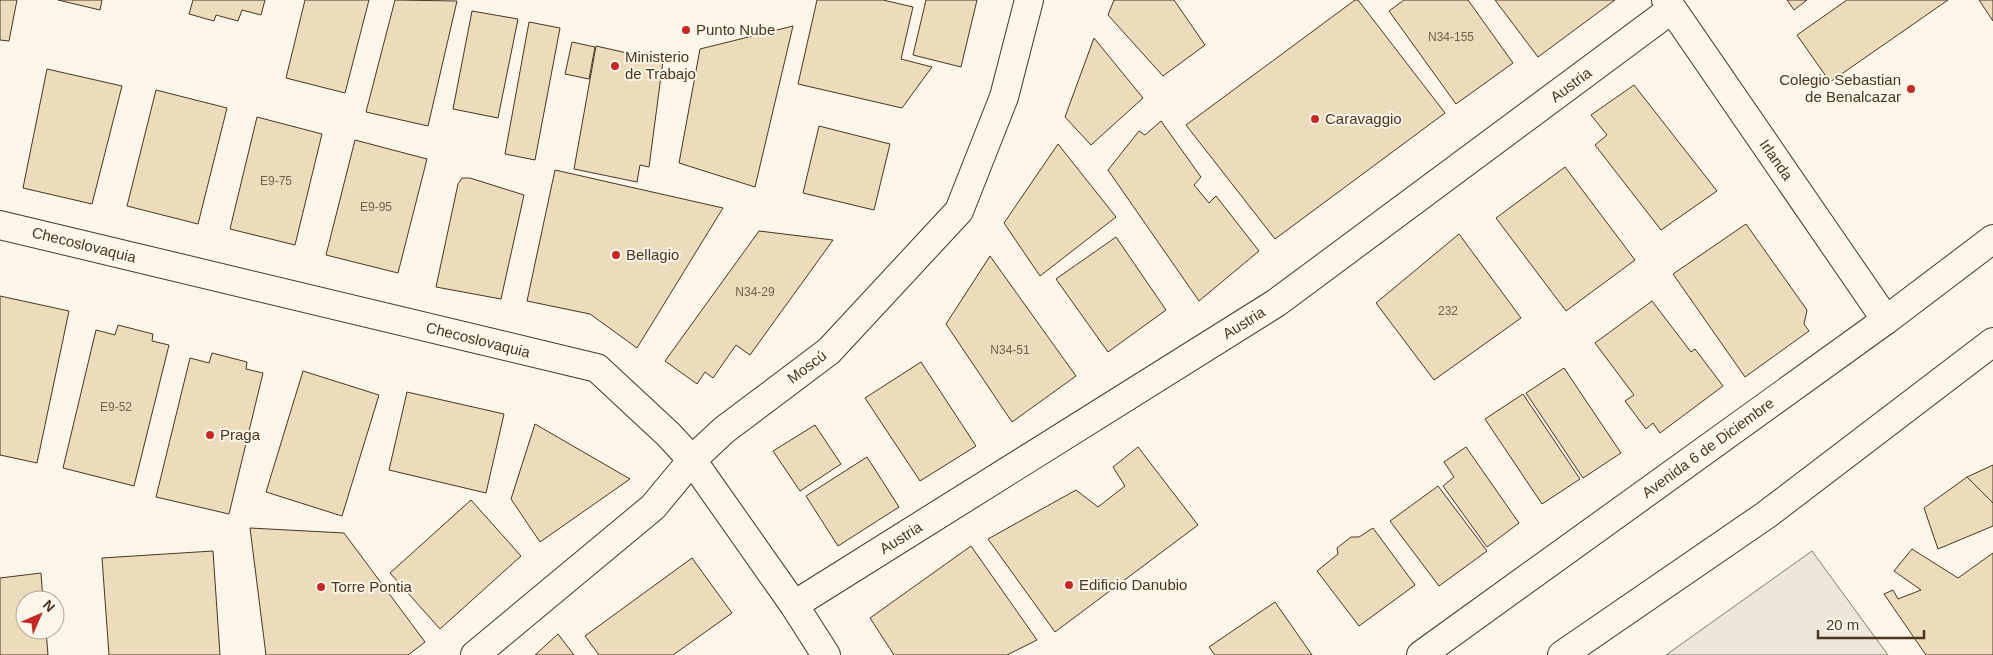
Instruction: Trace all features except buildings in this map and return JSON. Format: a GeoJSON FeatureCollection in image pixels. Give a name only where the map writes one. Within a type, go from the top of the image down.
{"type":"FeatureCollection","features":[{"type":"Feature","properties":{"kind":"street","name":"Moscú"},"geometry":{"type":"LineString","coordinates":[[475,655],[653,507],[692,460],[724,430],[829,351],[959,211],[1004,97],[1029,0]]}},
{"type":"Feature","properties":{"kind":"street","name":"Irlanda"},"geometry":{"type":"LineString","coordinates":[[1669,5],[1886,320]]}},
{"type":"Feature","properties":{"kind":"street","name":"Austria"},"geometry":{"type":"LineString","coordinates":[[794,605],[1276,303],[1669,5]]}},
{"type":"Feature","properties":{"kind":"street","name":"Checoslovaquia"},"geometry":{"type":"LineString","coordinates":[[0,225],[597,368],[669,434],[692,460],[794,605],[826,655]]}},
{"type":"Feature","properties":{"kind":"street","name":"Avenida 6 de Diciembre"},"geometry":{"type":"LineString","coordinates":[[1422,655],[1886,320],[1993,239]]}},
{"type":"Feature","properties":{"kind":"street"},"geometry":{"type":"LineString","coordinates":[[1562,655],[1766,515],[1993,342]]}},
{"type":"Feature","properties":{"kind":"shaded area"},"geometry":{"type":"Polygon","coordinates":[[[1812,551],[1888,655],[1666,655],[1812,551]]]}},
{"type":"Feature","properties":{"kind":"place","name":"Punto Nube"},"geometry":{"type":"Point","coordinates":[686,30]}},
{"type":"Feature","properties":{"kind":"place","name":"Ministerio de Trabajo"},"geometry":{"type":"Point","coordinates":[615,66]}},
{"type":"Feature","properties":{"kind":"place","name":"Colegio Sebastian de Benalcazar"},"geometry":{"type":"Point","coordinates":[1911,89]}},
{"type":"Feature","properties":{"kind":"place","name":"Caravaggio"},"geometry":{"type":"Point","coordinates":[1315,119]}},
{"type":"Feature","properties":{"kind":"place","name":"Bellagio"},"geometry":{"type":"Point","coordinates":[616,255]}},
{"type":"Feature","properties":{"kind":"place","name":"Praga"},"geometry":{"type":"Point","coordinates":[210,435]}},
{"type":"Feature","properties":{"kind":"place","name":"Edificio Danubio"},"geometry":{"type":"Point","coordinates":[1069,585]}},
{"type":"Feature","properties":{"kind":"place","name":"Torre Pontia"},"geometry":{"type":"Point","coordinates":[321,587]}}]}
